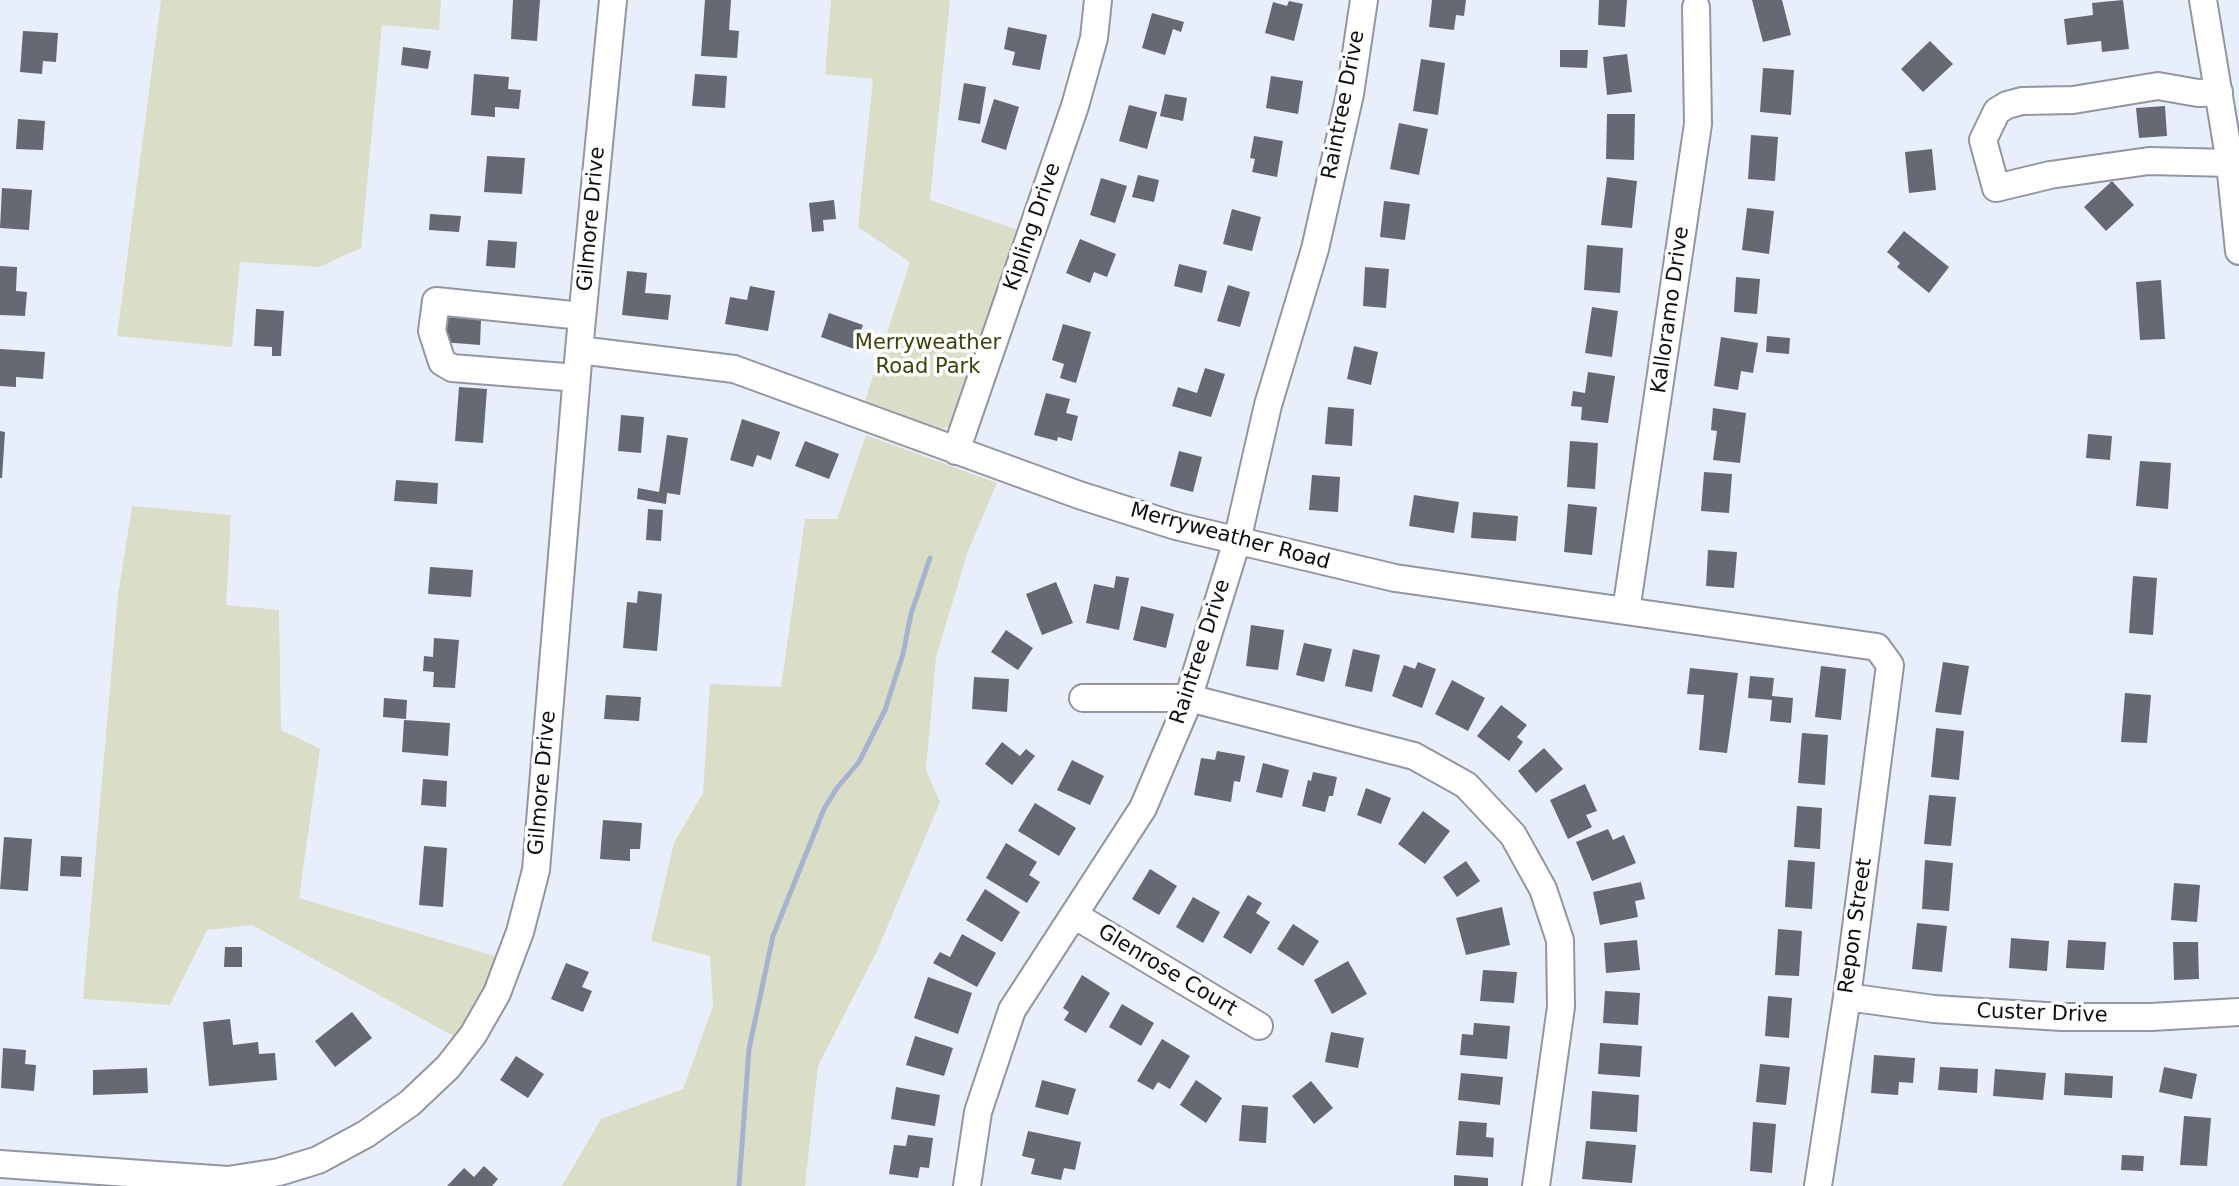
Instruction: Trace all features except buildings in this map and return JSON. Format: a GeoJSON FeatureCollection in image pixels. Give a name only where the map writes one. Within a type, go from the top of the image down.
{"type":"FeatureCollection","features":[{"type":"Feature","properties":{"kind":"street","name":"Gilmore Drive"},"geometry":{"type":"LineString","coordinates":[[1,1169],[228,1180],[279,1172],[318,1160],[366,1134],[410,1103],[448,1067],[473,1035],[497,993],[520,932],[536,870],[582,316],[613,0]]}},
{"type":"Feature","properties":{"kind":"street","name":"Kipling Drive"},"geometry":{"type":"LineString","coordinates":[[956,451],[1075,106],[1094,38],[1098,0]]}},
{"type":"Feature","properties":{"kind":"street","name":"Raintree Drive"},"geometry":{"type":"LineString","coordinates":[[967,1186],[978,1112],[1012,1010],[1143,808],[1189,698],[1237,541],[1268,404],[1315,249],[1350,94],[1363,0]]}},
{"type":"Feature","properties":{"kind":"street"},"geometry":{"type":"LineString","coordinates":[[2203,0],[2230,163],[2239,251]]}},
{"type":"Feature","properties":{"kind":"street","name":"Kalloramo Drive"},"geometry":{"type":"LineString","coordinates":[[1626,611],[1698,124],[1696,7]]}},
{"type":"Feature","properties":{"kind":"street"},"geometry":{"type":"LineString","coordinates":[[2219,92],[2198,93],[2158,86],[2073,100],[2022,101],[1997,111],[1983,140],[1996,188],[2050,175],[2136,162],[2230,163]]}},
{"type":"Feature","properties":{"kind":"street","name":"Merryweather Road"},"geometry":{"type":"LineString","coordinates":[[582,316],[436,301],[432,331],[442,362],[452,368],[565,377],[578,363],[734,369],[1079,495],[1176,526],[1395,578],[1877,647],[1890,666]]}},
{"type":"Feature","properties":{"kind":"street","name":"Repon Street"},"geometry":{"type":"LineString","coordinates":[[1818,1186],[1847,997],[1890,666]]}},
{"type":"Feature","properties":{"kind":"street"},"geometry":{"type":"LineString","coordinates":[[1083,698],[1189,698],[1414,756],[1466,785],[1513,835],[1543,889],[1560,940],[1562,1007],[1536,1186]]}},
{"type":"Feature","properties":{"kind":"street","name":"Glenrose Court"},"geometry":{"type":"LineString","coordinates":[[1074,915],[1259,1026]]}},
{"type":"Feature","properties":{"kind":"street","name":"Custer Drive"},"geometry":{"type":"LineString","coordinates":[[1847,997],[1934,1009],[2062,1017],[2151,1017],[2239,1012]]}},
{"type":"Feature","properties":{"kind":"green space"},"geometry":{"type":"Polygon","coordinates":[[[161,0],[441,0],[439,30],[382,25],[361,248],[319,267],[240,262],[232,347],[117,336],[161,0]]]}},
{"type":"Feature","properties":{"kind":"green space","name":"Merryweather Road Park"},"geometry":{"type":"Polygon","coordinates":[[[831,0],[950,0],[930,200],[1016,229],[956,421],[947,427],[939,429],[865,401],[910,262],[858,227],[873,79],[825,74],[831,0]]]}},
{"type":"Feature","properties":{"kind":"green space"},"geometry":{"type":"Polygon","coordinates":[[[866,435],[997,483],[968,551],[936,657],[926,770],[940,802],[877,951],[818,1066],[805,1186],[562,1186],[601,1119],[683,1089],[713,1006],[710,956],[651,941],[674,843],[703,793],[710,684],[781,687],[805,519],[837,519],[866,435]]]}},
{"type":"Feature","properties":{"kind":"green space"},"geometry":{"type":"Polygon","coordinates":[[[132,506],[231,515],[226,605],[279,610],[281,730],[320,749],[299,898],[498,957],[480,1001],[457,1038],[252,925],[207,930],[170,1005],[83,999],[118,596],[132,506]]]}},
{"type":"Feature","properties":{"kind":"waterway"},"geometry":{"type":"LineString","coordinates":[[739,1186],[749,1049],[773,936],[824,809],[837,788],[859,762],[885,710],[903,654],[911,614],[930,558]]}}]}
